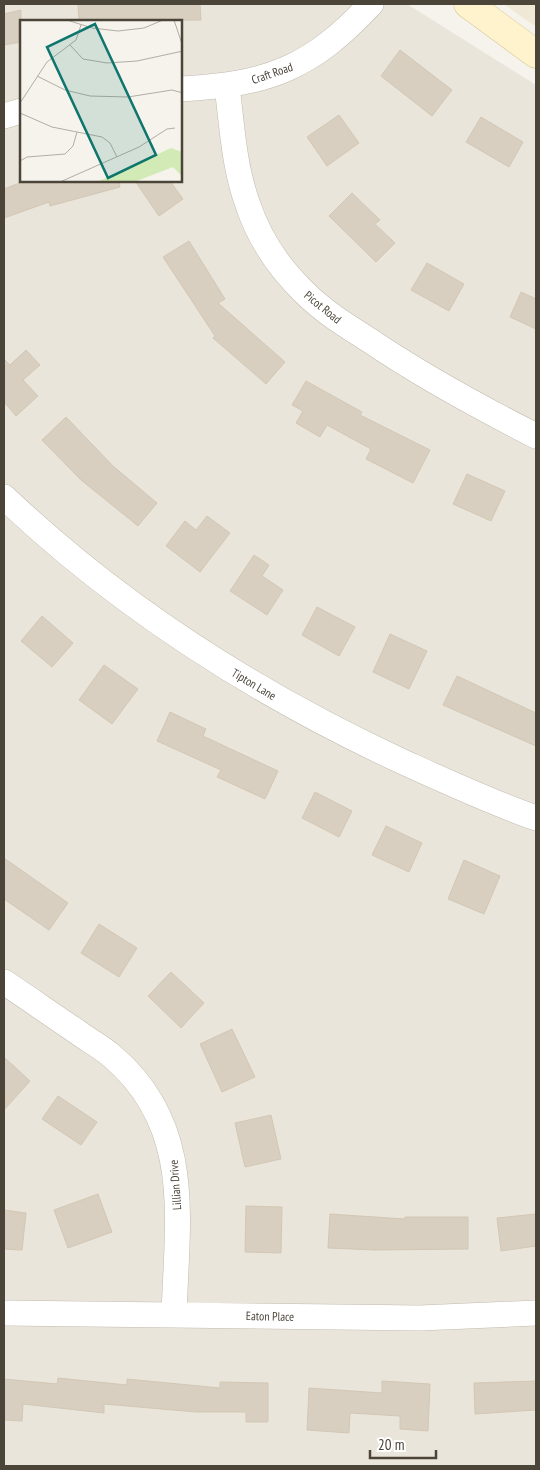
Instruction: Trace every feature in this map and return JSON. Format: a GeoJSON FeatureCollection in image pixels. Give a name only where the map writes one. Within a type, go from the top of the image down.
{"type":"FeatureCollection","features":[{"type":"Feature","properties":{"kind":"main road"},"geometry":{"type":"LineString","coordinates":[[468,4],[536,54]]}},
{"type":"Feature","properties":{"kind":"street","name":"Craft Road"},"geometry":{"type":"LineString","coordinates":[[182,89],[227,86],[278,73],[302,62],[349,27],[371,4]]}},
{"type":"Feature","properties":{"kind":"street","name":"Picot Road"},"geometry":{"type":"LineString","coordinates":[[227,86],[234,152],[245,198],[257,227],[281,267],[305,293],[331,316],[408,366],[536,436]]}},
{"type":"Feature","properties":{"kind":"street"},"geometry":{"type":"LineString","coordinates":[[4,116],[20,111]]}},
{"type":"Feature","properties":{"kind":"street","name":"Tipton Lane"},"geometry":{"type":"LineString","coordinates":[[4,497],[85,568],[138,609],[190,645],[254,684],[357,740],[444,781],[536,818]]}},
{"type":"Feature","properties":{"kind":"street","name":"Lillian Drive"},"geometry":{"type":"LineString","coordinates":[[4,982],[112,1056],[128,1071],[154,1105],[165,1130],[175,1164],[178,1195],[174,1315]]}},
{"type":"Feature","properties":{"kind":"street","name":"Eaton Place"},"geometry":{"type":"LineString","coordinates":[[4,1313],[420,1318],[536,1313]]}},
{"type":"Feature","properties":{"kind":"shaded area"},"geometry":{"type":"Polygon","coordinates":[[[4,4],[407,4],[536,85],[536,1466],[4,1466],[4,4]]]}},
{"type":"Feature","properties":{"kind":"shaded area"},"geometry":{"type":"Polygon","coordinates":[[[504,4],[536,4],[536,27],[508,7],[504,4]]]}},
{"type":"Feature","properties":{"kind":"building"},"geometry":{"type":"Polygon","coordinates":[[[78,4],[200,4],[201,20],[79,20],[78,4]]]}},
{"type":"Feature","properties":{"kind":"building"},"geometry":{"type":"Polygon","coordinates":[[[21,10],[20,42],[4,45],[4,14],[21,10]]]}},
{"type":"Feature","properties":{"kind":"building"},"geometry":{"type":"Polygon","coordinates":[[[400,50],[452,90],[432,116],[381,76],[400,50]]]}},
{"type":"Feature","properties":{"kind":"building"},"geometry":{"type":"Polygon","coordinates":[[[339,115],[359,143],[327,166],[307,137],[339,115]]]}},
{"type":"Feature","properties":{"kind":"building"},"geometry":{"type":"Polygon","coordinates":[[[481,117],[523,142],[509,167],[466,142],[481,117]]]}},
{"type":"Feature","properties":{"kind":"building"},"geometry":{"type":"Polygon","coordinates":[[[22,182],[119,182],[120,187],[50,206],[49,202],[4,218],[4,189],[22,182]]]}},
{"type":"Feature","properties":{"kind":"building"},"geometry":{"type":"Polygon","coordinates":[[[136,182],[171,182],[183,199],[159,216],[136,182]]]}},
{"type":"Feature","properties":{"kind":"building"},"geometry":{"type":"Polygon","coordinates":[[[352,193],[380,220],[375,224],[395,243],[376,262],[329,216],[352,193]]]}},
{"type":"Feature","properties":{"kind":"building"},"geometry":{"type":"Polygon","coordinates":[[[189,241],[225,299],[218,303],[285,362],[266,384],[213,338],[215,336],[163,257],[189,241]]]}},
{"type":"Feature","properties":{"kind":"building"},"geometry":{"type":"Polygon","coordinates":[[[427,263],[464,284],[449,311],[411,290],[427,263]]]}},
{"type":"Feature","properties":{"kind":"building"},"geometry":{"type":"Polygon","coordinates":[[[521,292],[536,299],[536,329],[510,317],[521,292]]]}},
{"type":"Feature","properties":{"kind":"building"},"geometry":{"type":"Polygon","coordinates":[[[26,350],[40,365],[23,380],[38,396],[16,416],[4,402],[4,359],[10,365],[26,350]]]}},
{"type":"Feature","properties":{"kind":"building"},"geometry":{"type":"Polygon","coordinates":[[[306,381],[362,412],[360,415],[430,450],[413,483],[366,459],[371,449],[327,425],[320,437],[296,423],[303,411],[292,405],[306,381]]]}},
{"type":"Feature","properties":{"kind":"building"},"geometry":{"type":"Polygon","coordinates":[[[66,417],[113,466],[157,503],[138,526],[81,480],[42,440],[66,417]]]}},
{"type":"Feature","properties":{"kind":"building"},"geometry":{"type":"Polygon","coordinates":[[[467,474],[505,491],[491,521],[453,504],[467,474]]]}},
{"type":"Feature","properties":{"kind":"building"},"geometry":{"type":"Polygon","coordinates":[[[207,516],[230,533],[200,572],[166,546],[185,521],[196,530],[207,516]]]}},
{"type":"Feature","properties":{"kind":"building"},"geometry":{"type":"Polygon","coordinates":[[[254,555],[269,565],[262,576],[283,590],[267,615],[230,591],[254,555]]]}},
{"type":"Feature","properties":{"kind":"building"},"geometry":{"type":"Polygon","coordinates":[[[317,607],[355,627],[339,656],[302,635],[317,607]]]}},
{"type":"Feature","properties":{"kind":"building"},"geometry":{"type":"Polygon","coordinates":[[[42,616],[73,643],[52,667],[21,641],[42,616]]]}},
{"type":"Feature","properties":{"kind":"building"},"geometry":{"type":"Polygon","coordinates":[[[390,634],[427,651],[409,689],[373,672],[390,634]]]}},
{"type":"Feature","properties":{"kind":"building"},"geometry":{"type":"Polygon","coordinates":[[[104,665],[138,689],[112,724],[79,700],[104,665]]]}},
{"type":"Feature","properties":{"kind":"building"},"geometry":{"type":"Polygon","coordinates":[[[457,676],[536,713],[536,746],[443,705],[457,676]]]}},
{"type":"Feature","properties":{"kind":"building"},"geometry":{"type":"Polygon","coordinates":[[[170,712],[206,729],[203,736],[278,771],[265,799],[217,777],[221,770],[157,741],[170,712]]]}},
{"type":"Feature","properties":{"kind":"building"},"geometry":{"type":"Polygon","coordinates":[[[315,792],[352,811],[339,837],[302,818],[315,792]]]}},
{"type":"Feature","properties":{"kind":"building"},"geometry":{"type":"Polygon","coordinates":[[[386,826],[422,843],[409,872],[372,855],[386,826]]]}},
{"type":"Feature","properties":{"kind":"building"},"geometry":{"type":"Polygon","coordinates":[[[4,858],[68,903],[49,930],[4,899],[4,858]]]}},
{"type":"Feature","properties":{"kind":"building"},"geometry":{"type":"Polygon","coordinates":[[[464,860],[500,876],[484,914],[448,899],[464,860]]]}},
{"type":"Feature","properties":{"kind":"building"},"geometry":{"type":"Polygon","coordinates":[[[99,924],[137,948],[119,977],[81,953],[99,924]]]}},
{"type":"Feature","properties":{"kind":"building"},"geometry":{"type":"Polygon","coordinates":[[[171,972],[204,1003],[181,1028],[148,996],[171,972]]]}},
{"type":"Feature","properties":{"kind":"building"},"geometry":{"type":"Polygon","coordinates":[[[232,1029],[255,1077],[222,1092],[200,1044],[232,1029]]]}},
{"type":"Feature","properties":{"kind":"building"},"geometry":{"type":"Polygon","coordinates":[[[4,1057],[30,1081],[4,1110],[4,1057]]]}},
{"type":"Feature","properties":{"kind":"building"},"geometry":{"type":"Polygon","coordinates":[[[58,1096],[97,1122],[81,1145],[42,1119],[58,1096]]]}},
{"type":"Feature","properties":{"kind":"building"},"geometry":{"type":"Polygon","coordinates":[[[271,1115],[281,1159],[245,1167],[235,1123],[271,1115]]]}},
{"type":"Feature","properties":{"kind":"building"},"geometry":{"type":"Polygon","coordinates":[[[98,1194],[112,1232],[68,1248],[54,1210],[98,1194]]]}},
{"type":"Feature","properties":{"kind":"building"},"geometry":{"type":"Polygon","coordinates":[[[246,1206],[282,1207],[281,1253],[245,1252],[246,1206]]]}},
{"type":"Feature","properties":{"kind":"building"},"geometry":{"type":"Polygon","coordinates":[[[4,1210],[26,1213],[22,1250],[4,1249],[4,1210]]]}},
{"type":"Feature","properties":{"kind":"building"},"geometry":{"type":"Polygon","coordinates":[[[330,1214],[405,1219],[405,1217],[468,1217],[468,1249],[375,1250],[328,1248],[330,1214]]]}},
{"type":"Feature","properties":{"kind":"building"},"geometry":{"type":"Polygon","coordinates":[[[536,1214],[536,1246],[501,1251],[497,1218],[536,1214]]]}},
{"type":"Feature","properties":{"kind":"building"},"geometry":{"type":"Polygon","coordinates":[[[58,1378],[127,1385],[127,1379],[220,1388],[220,1382],[268,1383],[268,1422],[246,1422],[246,1412],[196,1412],[104,1404],[104,1413],[23,1404],[22,1421],[4,1420],[4,1379],[57,1384],[58,1378]]]}},
{"type":"Feature","properties":{"kind":"building"},"geometry":{"type":"Polygon","coordinates":[[[382,1381],[430,1384],[428,1431],[400,1429],[400,1416],[350,1413],[349,1433],[307,1430],[309,1388],[382,1393],[382,1381]]]}},
{"type":"Feature","properties":{"kind":"building"},"geometry":{"type":"Polygon","coordinates":[[[536,1381],[536,1410],[475,1414],[474,1383],[536,1381]]]}}]}
